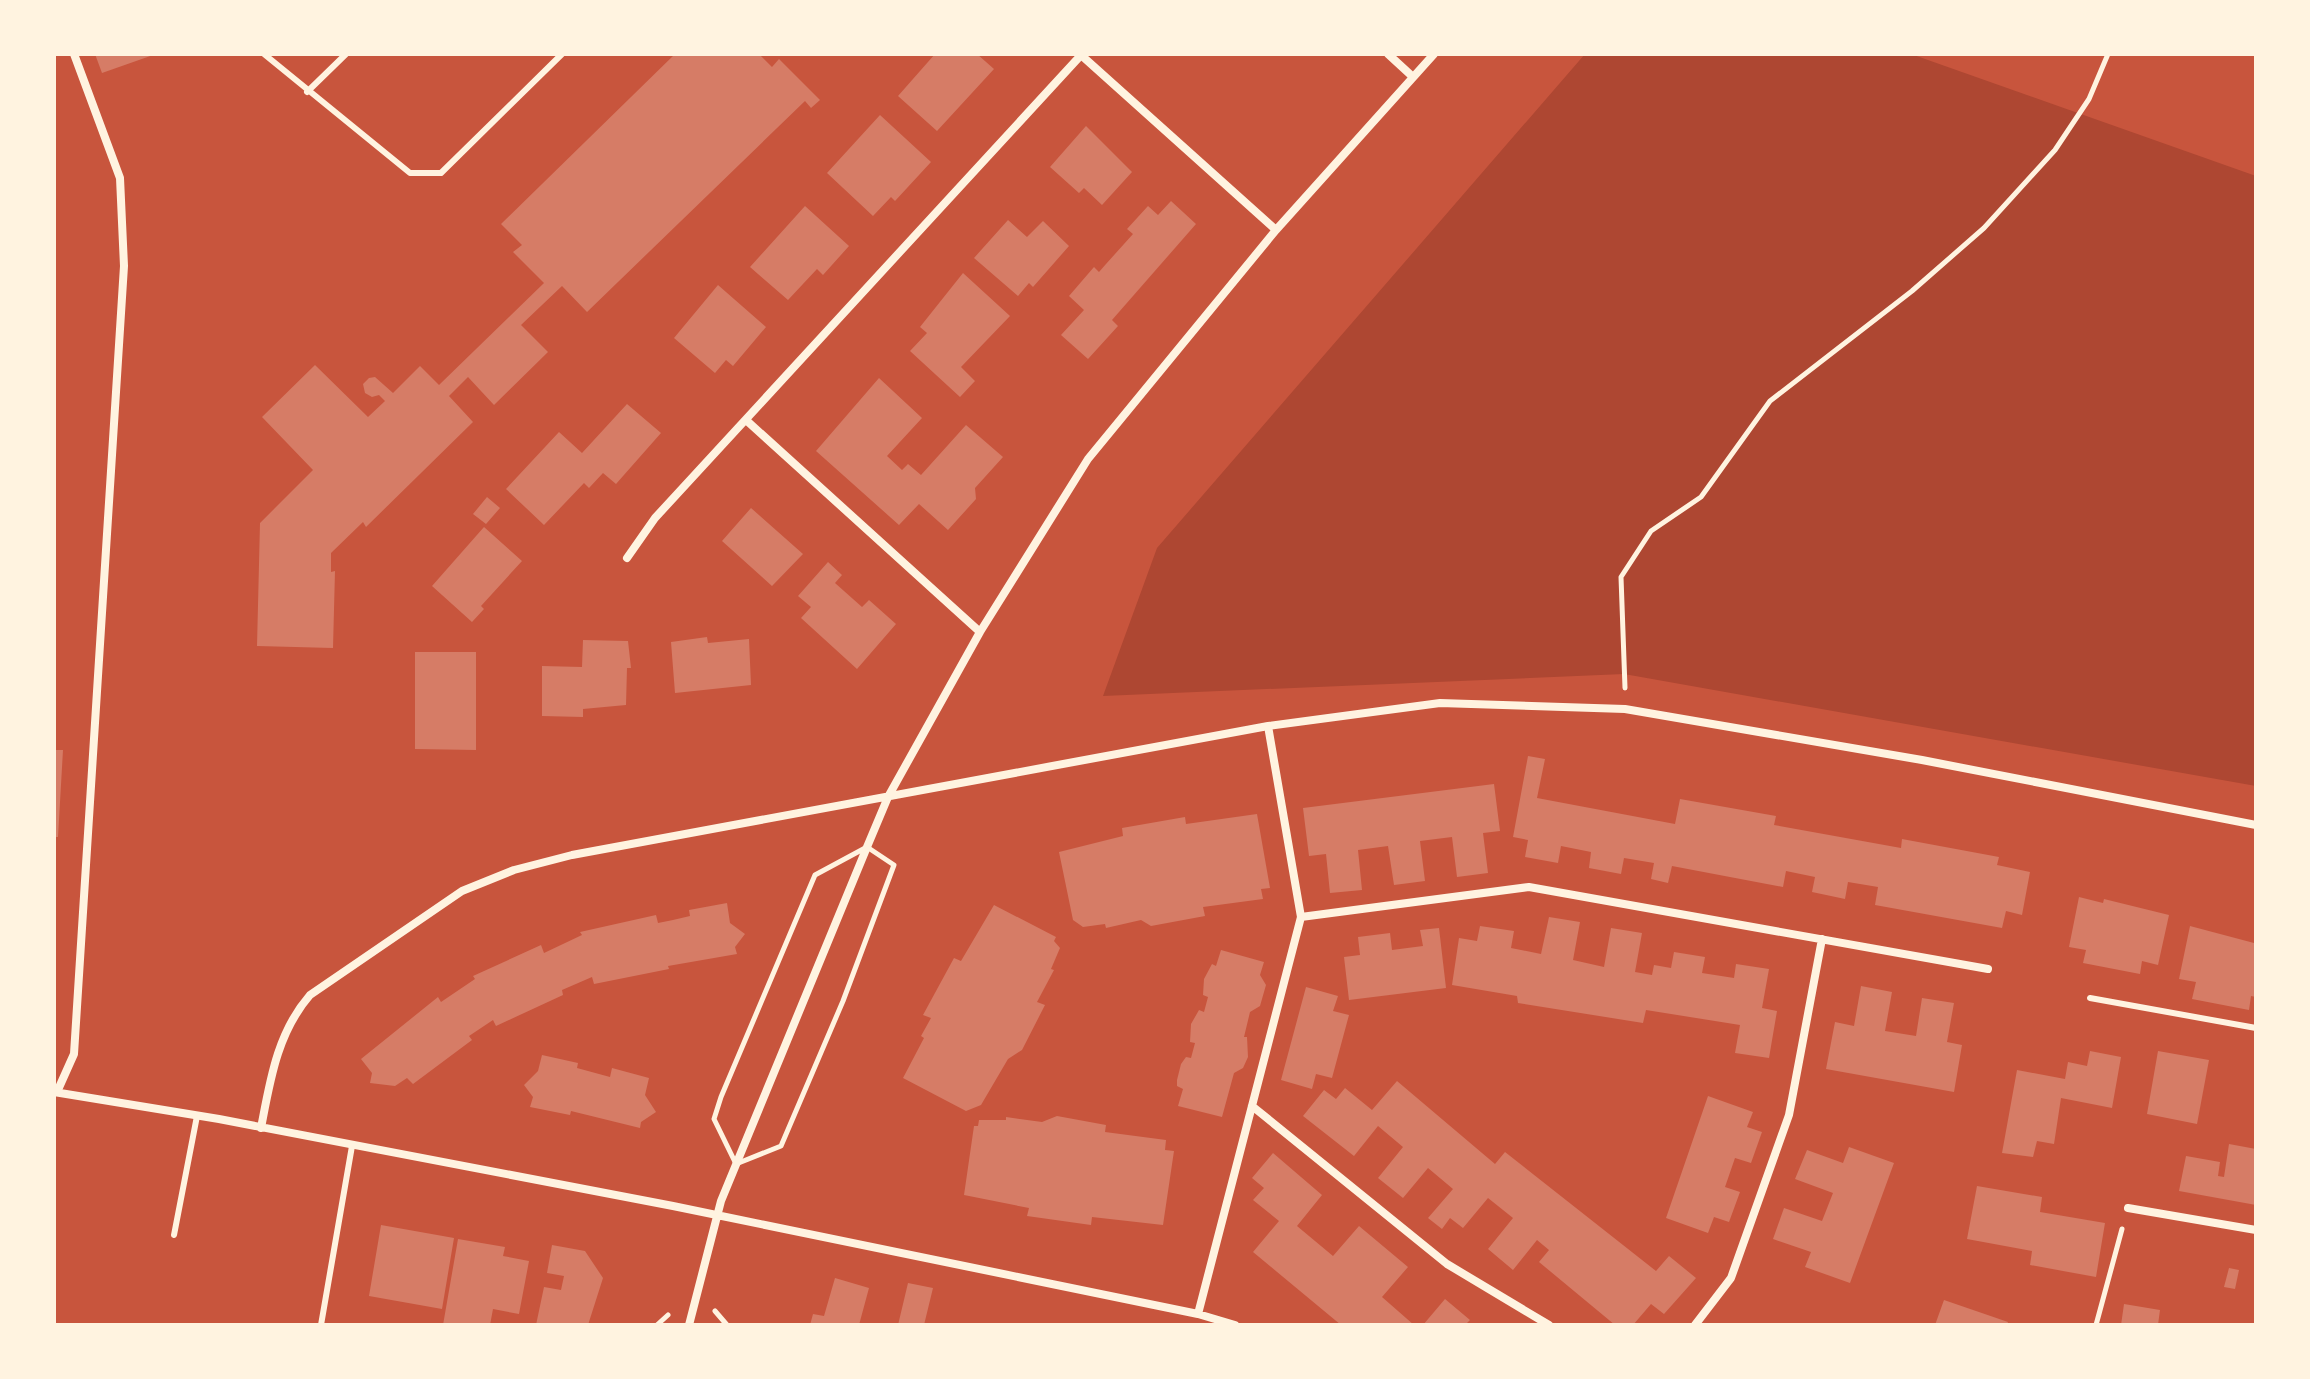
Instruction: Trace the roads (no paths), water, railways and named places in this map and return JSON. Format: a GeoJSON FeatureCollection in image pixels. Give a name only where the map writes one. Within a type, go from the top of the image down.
{"type":"FeatureCollection","features":[{"type":"Feature","properties":{"kind":"street"},"geometry":{"type":"LineString","coordinates":[[74,54],[120,178],[124,266],[74,1054],[56,1092],[716,1215],[1198,1314],[1235,1325]]}},
{"type":"Feature","properties":{"kind":"street"},"geometry":{"type":"LineString","coordinates":[[627,558],[655,518],[1081,54],[1276,230]]}},
{"type":"Feature","properties":{"kind":"street"},"geometry":{"type":"LineString","coordinates":[[1388,54],[1413,77]]}},
{"type":"Feature","properties":{"kind":"street"},"geometry":{"type":"LineString","coordinates":[[689,1325],[716,1215],[867,847],[888,797],[980,632],[1088,459],[1276,230],[1434,54]]}},
{"type":"Feature","properties":{"kind":"street"},"geometry":{"type":"LineString","coordinates":[[746,420],[980,632]]}},
{"type":"Feature","properties":{"kind":"street"},"geometry":{"type":"LineString","coordinates":[[261,1128],[282,1038],[292,1015],[310,995],[462,891],[514,870],[572,855],[1268,726],[1440,703],[1625,709],[1922,760],[2256,825]]}},
{"type":"Feature","properties":{"kind":"street"},"geometry":{"type":"LineString","coordinates":[[1198,1314],[1301,917],[1268,726]]}},
{"type":"Feature","properties":{"kind":"street"},"geometry":{"type":"LineString","coordinates":[[1301,917],[1529,887],[1988,969]]}},
{"type":"Feature","properties":{"kind":"street"},"geometry":{"type":"LineString","coordinates":[[1695,1325],[1731,1278],[1789,1115],[1822,939]]}},
{"type":"Feature","properties":{"kind":"street"},"geometry":{"type":"LineString","coordinates":[[1252,1106],[1447,1264],[1549,1325]]}},
{"type":"Feature","properties":{"kind":"street"},"geometry":{"type":"LineString","coordinates":[[2128,1208],[2256,1230]]}},
{"type":"Feature","properties":{"kind":"lane"},"geometry":{"type":"LineString","coordinates":[[264,54],[410,173],[441,173],[562,54]]}},
{"type":"Feature","properties":{"kind":"lane"},"geometry":{"type":"LineString","coordinates":[[307,92],[346,54]]}},
{"type":"Feature","properties":{"kind":"lane"},"geometry":{"type":"LineString","coordinates":[[2090,998],[2256,1028]]}},
{"type":"Feature","properties":{"kind":"lane"},"geometry":{"type":"LineString","coordinates":[[174,1235],[197,1116]]}},
{"type":"Feature","properties":{"kind":"lane"},"geometry":{"type":"LineString","coordinates":[[321,1325],[352,1146]]}}]}
